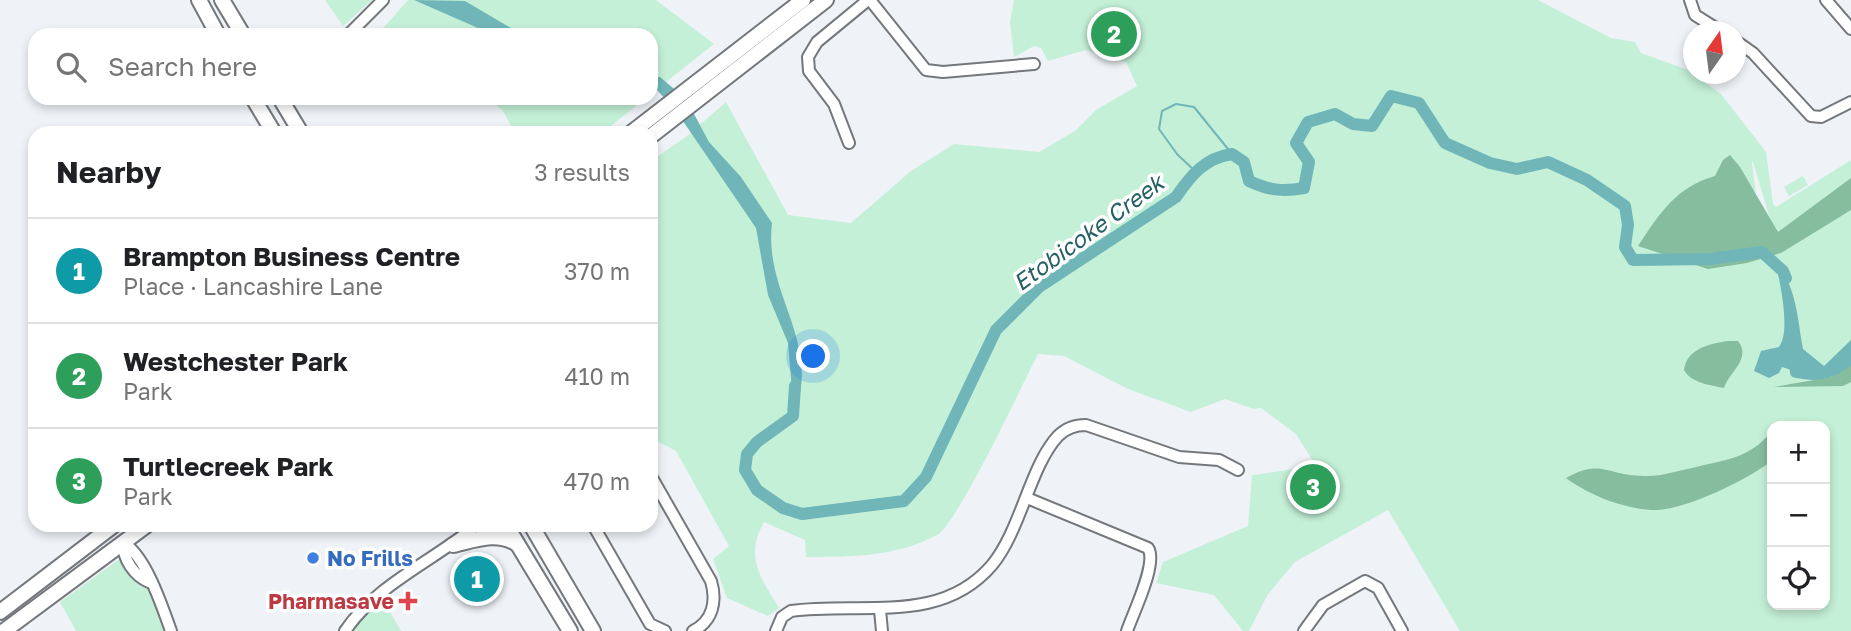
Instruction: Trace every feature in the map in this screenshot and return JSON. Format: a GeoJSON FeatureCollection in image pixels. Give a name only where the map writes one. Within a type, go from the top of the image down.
{"type":"FeatureCollection","features":[{"type":"Feature","properties":{"kind":"main road"},"geometry":{"type":"LineString","coordinates":[[199,0],[214,28]]}},
{"type":"Feature","properties":{"kind":"main road"},"geometry":{"type":"LineString","coordinates":[[222,0],[239,28]]}},
{"type":"Feature","properties":{"kind":"main road"},"geometry":{"type":"LineString","coordinates":[[656,126],[712,81],[803,0]]}},
{"type":"Feature","properties":{"kind":"main road"},"geometry":{"type":"LineString","coordinates":[[712,81],[826,0]]}},
{"type":"Feature","properties":{"kind":"main road"},"geometry":{"type":"LineString","coordinates":[[258,105],[270,126]]}},
{"type":"Feature","properties":{"kind":"main road"},"geometry":{"type":"LineString","coordinates":[[284,105],[297,126]]}},
{"type":"Feature","properties":{"kind":"main road"},"geometry":{"type":"LineString","coordinates":[[104,532],[1,612],[7,628],[138,532]]}},
{"type":"Feature","properties":{"kind":"main road"},"geometry":{"type":"LineString","coordinates":[[116,532],[123,543]]}},
{"type":"Feature","properties":{"kind":"main road"},"geometry":{"type":"LineString","coordinates":[[510,532],[570,631]]}},
{"type":"Feature","properties":{"kind":"main road"},"geometry":{"type":"LineString","coordinates":[[535,532],[593,631]]}},
{"type":"Feature","properties":{"kind":"main road"},"geometry":{"type":"LineString","coordinates":[[453,545],[496,537],[506,537],[518,545]]}},
{"type":"Feature","properties":{"kind":"street"},"geometry":{"type":"LineString","coordinates":[[849,143],[834,104],[809,71],[808,57],[817,42],[869,0],[926,70],[943,72],[1034,64]]}},
{"type":"Feature","properties":{"kind":"street"},"geometry":{"type":"LineString","coordinates":[[1690,0],[1695,15],[1705,21]]}},
{"type":"Feature","properties":{"kind":"street"},"geometry":{"type":"LineString","coordinates":[[1826,0],[1851,29]]}},
{"type":"Feature","properties":{"kind":"street"},"geometry":{"type":"LineString","coordinates":[[355,28],[379,3]]}},
{"type":"Feature","properties":{"kind":"street"},"geometry":{"type":"LineString","coordinates":[[1746,48],[1811,116],[1821,117],[1851,102]]}},
{"type":"Feature","properties":{"kind":"street"},"geometry":{"type":"LineString","coordinates":[[776,631],[782,617],[791,611],[880,610],[925,604],[972,585],[1000,556],[1051,446],[1065,429],[1086,425],[1179,457],[1219,460],[1238,470]]}},
{"type":"Feature","properties":{"kind":"street"},"geometry":{"type":"LineString","coordinates":[[658,488],[711,581],[714,602],[696,630],[715,631]]}},
{"type":"Feature","properties":{"kind":"street"},"geometry":{"type":"LineString","coordinates":[[1027,498],[1148,548],[1152,553],[1127,631]]}},
{"type":"Feature","properties":{"kind":"street"},"geometry":{"type":"LineString","coordinates":[[345,631],[375,595],[469,532]]}},
{"type":"Feature","properties":{"kind":"street"},"geometry":{"type":"LineString","coordinates":[[597,532],[652,627],[665,631]]}},
{"type":"Feature","properties":{"kind":"street"},"geometry":{"type":"LineString","coordinates":[[123,543],[132,548],[149,573],[149,582],[171,631]]}},
{"type":"Feature","properties":{"kind":"street"},"geometry":{"type":"LineString","coordinates":[[1304,631],[1323,605],[1365,582],[1378,588],[1402,631]]}},
{"type":"Feature","properties":{"kind":"street"},"geometry":{"type":"LineString","coordinates":[[880,610],[882,631]]}},
{"type":"Feature","properties":{"kind":"green space"},"geometry":{"type":"Polygon","coordinates":[[[325,0],[372,0],[343,26],[325,0]]]}},
{"type":"Feature","properties":{"kind":"green space"},"geometry":{"type":"Polygon","coordinates":[[[408,0],[656,0],[714,44],[658,88],[658,28],[383,28],[408,0]]]}},
{"type":"Feature","properties":{"kind":"green space"},"geometry":{"type":"Polygon","coordinates":[[[1014,0],[1538,0],[1611,38],[1635,42],[1641,53],[1683,68],[1683,84],[1707,84],[1721,94],[1766,152],[1773,204],[1776,207],[1851,160],[1851,631],[1460,631],[1388,510],[1295,562],[1268,594],[1249,631],[1243,631],[1214,595],[1156,583],[1163,562],[1248,526],[1252,475],[1316,466],[1296,434],[1261,408],[1254,409],[1225,399],[1191,412],[1128,389],[1064,356],[1038,354],[974,481],[946,526],[937,535],[889,552],[806,557],[805,540],[764,522],[755,546],[755,557],[761,577],[779,608],[768,616],[727,598],[713,559],[729,546],[676,451],[658,442],[658,156],[687,136],[726,102],[788,215],[851,223],[911,171],[954,144],[1039,152],[1075,131],[1096,110],[1137,86],[1126,62],[1086,50],[1048,61],[1041,48],[1034,46],[1014,57],[1010,22],[1014,0]],[[1752,162],[1759,220],[1773,229],[1753,162],[1752,162]]]}},
{"type":"Feature","properties":{"kind":"green space"},"geometry":{"type":"Polygon","coordinates":[[[496,105],[637,105],[611,126],[511,126],[503,111],[496,105]]]}},
{"type":"Feature","properties":{"kind":"green space"},"geometry":{"type":"Polygon","coordinates":[[[1730,155],[1740,167],[1778,232],[1851,178],[1851,210],[1781,253],[1747,263],[1708,269],[1638,246],[1679,194],[1715,176],[1723,160],[1730,155]]]}},
{"type":"Feature","properties":{"kind":"green space"},"geometry":{"type":"Polygon","coordinates":[[[1803,176],[1808,185],[1789,196],[1784,187],[1803,176]]]}},
{"type":"Feature","properties":{"kind":"green space"},"geometry":{"type":"Polygon","coordinates":[[[1728,341],[1738,341],[1742,354],[1724,388],[1701,383],[1691,378],[1684,370],[1694,352],[1728,341]]]}},
{"type":"Feature","properties":{"kind":"green space"},"geometry":{"type":"Polygon","coordinates":[[[1851,365],[1851,382],[1843,386],[1774,387],[1831,377],[1851,365]]]}},
{"type":"Feature","properties":{"kind":"green space"},"geometry":{"type":"Polygon","coordinates":[[[1767,437],[1767,464],[1729,486],[1695,501],[1664,509],[1629,507],[1595,495],[1566,478],[1588,469],[1632,475],[1668,474],[1736,457],[1767,437]]]}},
{"type":"Feature","properties":{"kind":"green space"},"geometry":{"type":"Polygon","coordinates":[[[125,555],[149,589],[164,631],[76,631],[60,602],[125,555]]]}},
{"type":"Feature","properties":{"kind":"green space"},"geometry":{"type":"Polygon","coordinates":[[[380,594],[401,631],[350,631],[380,594]]]}},
{"type":"Feature","properties":{"kind":"water"},"geometry":{"type":"Polygon","coordinates":[[[414,0],[465,1],[511,28],[478,28],[414,0]]]}},
{"type":"Feature","properties":{"kind":"water"},"geometry":{"type":"Polygon","coordinates":[[[658,77],[686,99],[709,142],[741,177],[772,223],[775,271],[796,334],[800,356],[802,379],[798,403],[793,402],[788,343],[768,295],[756,228],[674,108],[658,91],[658,77]]]}},
{"type":"Feature","properties":{"kind":"water"},"geometry":{"type":"Polygon","coordinates":[[[1775,261],[1792,292],[1803,349],[1824,366],[1851,340],[1851,359],[1814,374],[1782,367],[1779,373],[1769,378],[1754,371],[1761,351],[1779,347],[1784,330],[1783,306],[1775,261]]]}},
{"type":"Feature","properties":{"kind":"waterway","name":"Etobicoke Creek"},"geometry":{"type":"LineString","coordinates":[[795,386],[793,416],[757,442],[747,454],[745,470],[757,490],[783,508],[802,514],[904,501],[926,477],[996,330],[1039,287],[1176,197],[1200,169],[1222,156],[1232,154],[1244,162],[1249,181],[1256,184],[1276,189],[1304,188],[1309,162],[1296,143],[1308,122],[1335,114],[1353,124],[1372,126],[1391,96],[1419,103],[1445,143],[1490,163],[1517,169],[1548,162],[1587,180],[1625,206],[1628,225],[1625,247],[1633,260],[1710,259],[1762,252],[1783,271],[1786,278]]}},
{"type":"Feature","properties":{"kind":"waterway"},"geometry":{"type":"LineString","coordinates":[[1196,172],[1177,154],[1159,129],[1162,111],[1176,104],[1194,107],[1232,154]]}},
{"type":"Feature","properties":{"kind":"waterway","name":"Etobicoke Creek"},"geometry":{"type":"LineString","coordinates":[[1793,355],[1796,372],[1812,374],[1832,370],[1851,358]]}},
{"type":"Feature","properties":{"kind":"place","name":"Westchester Park"},"geometry":{"type":"Point","coordinates":[1114,34]}},
{"type":"Feature","properties":{"kind":"place","name":"Turtlecreek Park"},"geometry":{"type":"Point","coordinates":[1313,487]}},
{"type":"Feature","properties":{"kind":"place","name":"No Frills"},"geometry":{"type":"Point","coordinates":[313,558]}},
{"type":"Feature","properties":{"kind":"place","name":"Brampton Business Centre"},"geometry":{"type":"Point","coordinates":[477,579]}},
{"type":"Feature","properties":{"kind":"place","name":"Pharmasave"},"geometry":{"type":"Point","coordinates":[408,601]}}]}
